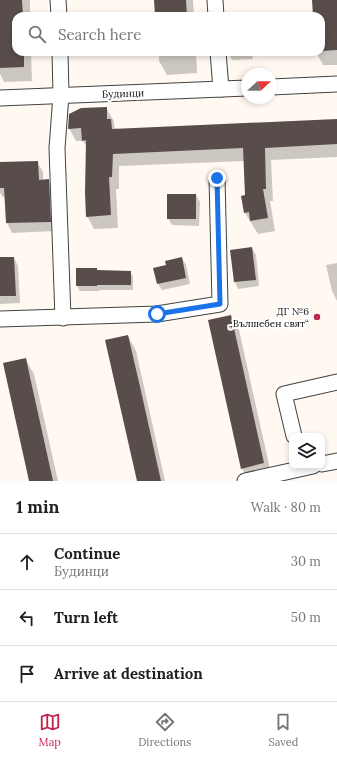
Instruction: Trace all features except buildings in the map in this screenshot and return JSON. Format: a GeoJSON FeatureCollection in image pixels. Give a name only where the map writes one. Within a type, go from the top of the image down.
{"type":"FeatureCollection","features":[{"type":"Feature","properties":{"kind":"street"},"geometry":{"type":"LineString","coordinates":[[58,0],[59,12]]}},
{"type":"Feature","properties":{"kind":"street"},"geometry":{"type":"LineString","coordinates":[[215,0],[216,12]]}},
{"type":"Feature","properties":{"kind":"street"},"geometry":{"type":"LineString","coordinates":[[60,56],[61,95],[57,148],[63,318]]}},
{"type":"Feature","properties":{"kind":"street"},"geometry":{"type":"LineString","coordinates":[[218,56],[221,89]]}},
{"type":"Feature","properties":{"kind":"street"},"geometry":{"type":"LineString","coordinates":[[277,86],[337,84]]}},
{"type":"Feature","properties":{"kind":"street","name":"Будинци"},"geometry":{"type":"LineString","coordinates":[[0,98],[241,88]]}},
{"type":"Feature","properties":{"kind":"street"},"geometry":{"type":"LineString","coordinates":[[0,319],[157,314],[220,304],[217,178]]}},
{"type":"Feature","properties":{"kind":"street"},"geometry":{"type":"LineString","coordinates":[[293,433],[284,394],[337,382]]}},
{"type":"Feature","properties":{"kind":"street"},"geometry":{"type":"LineString","coordinates":[[325,463],[337,461]]}},
{"type":"Feature","properties":{"kind":"street"},"geometry":{"type":"LineString","coordinates":[[245,481],[296,469]]}},
{"type":"Feature","properties":{"kind":"place","name":"ДГ №6 „Вълшебен свят“"},"geometry":{"type":"Point","coordinates":[317,317]}},
{"type":"Feature","properties":{"kind":"route"},"geometry":{"type":"LineString","coordinates":[[157,314],[220,304],[217,178]]}}]}
